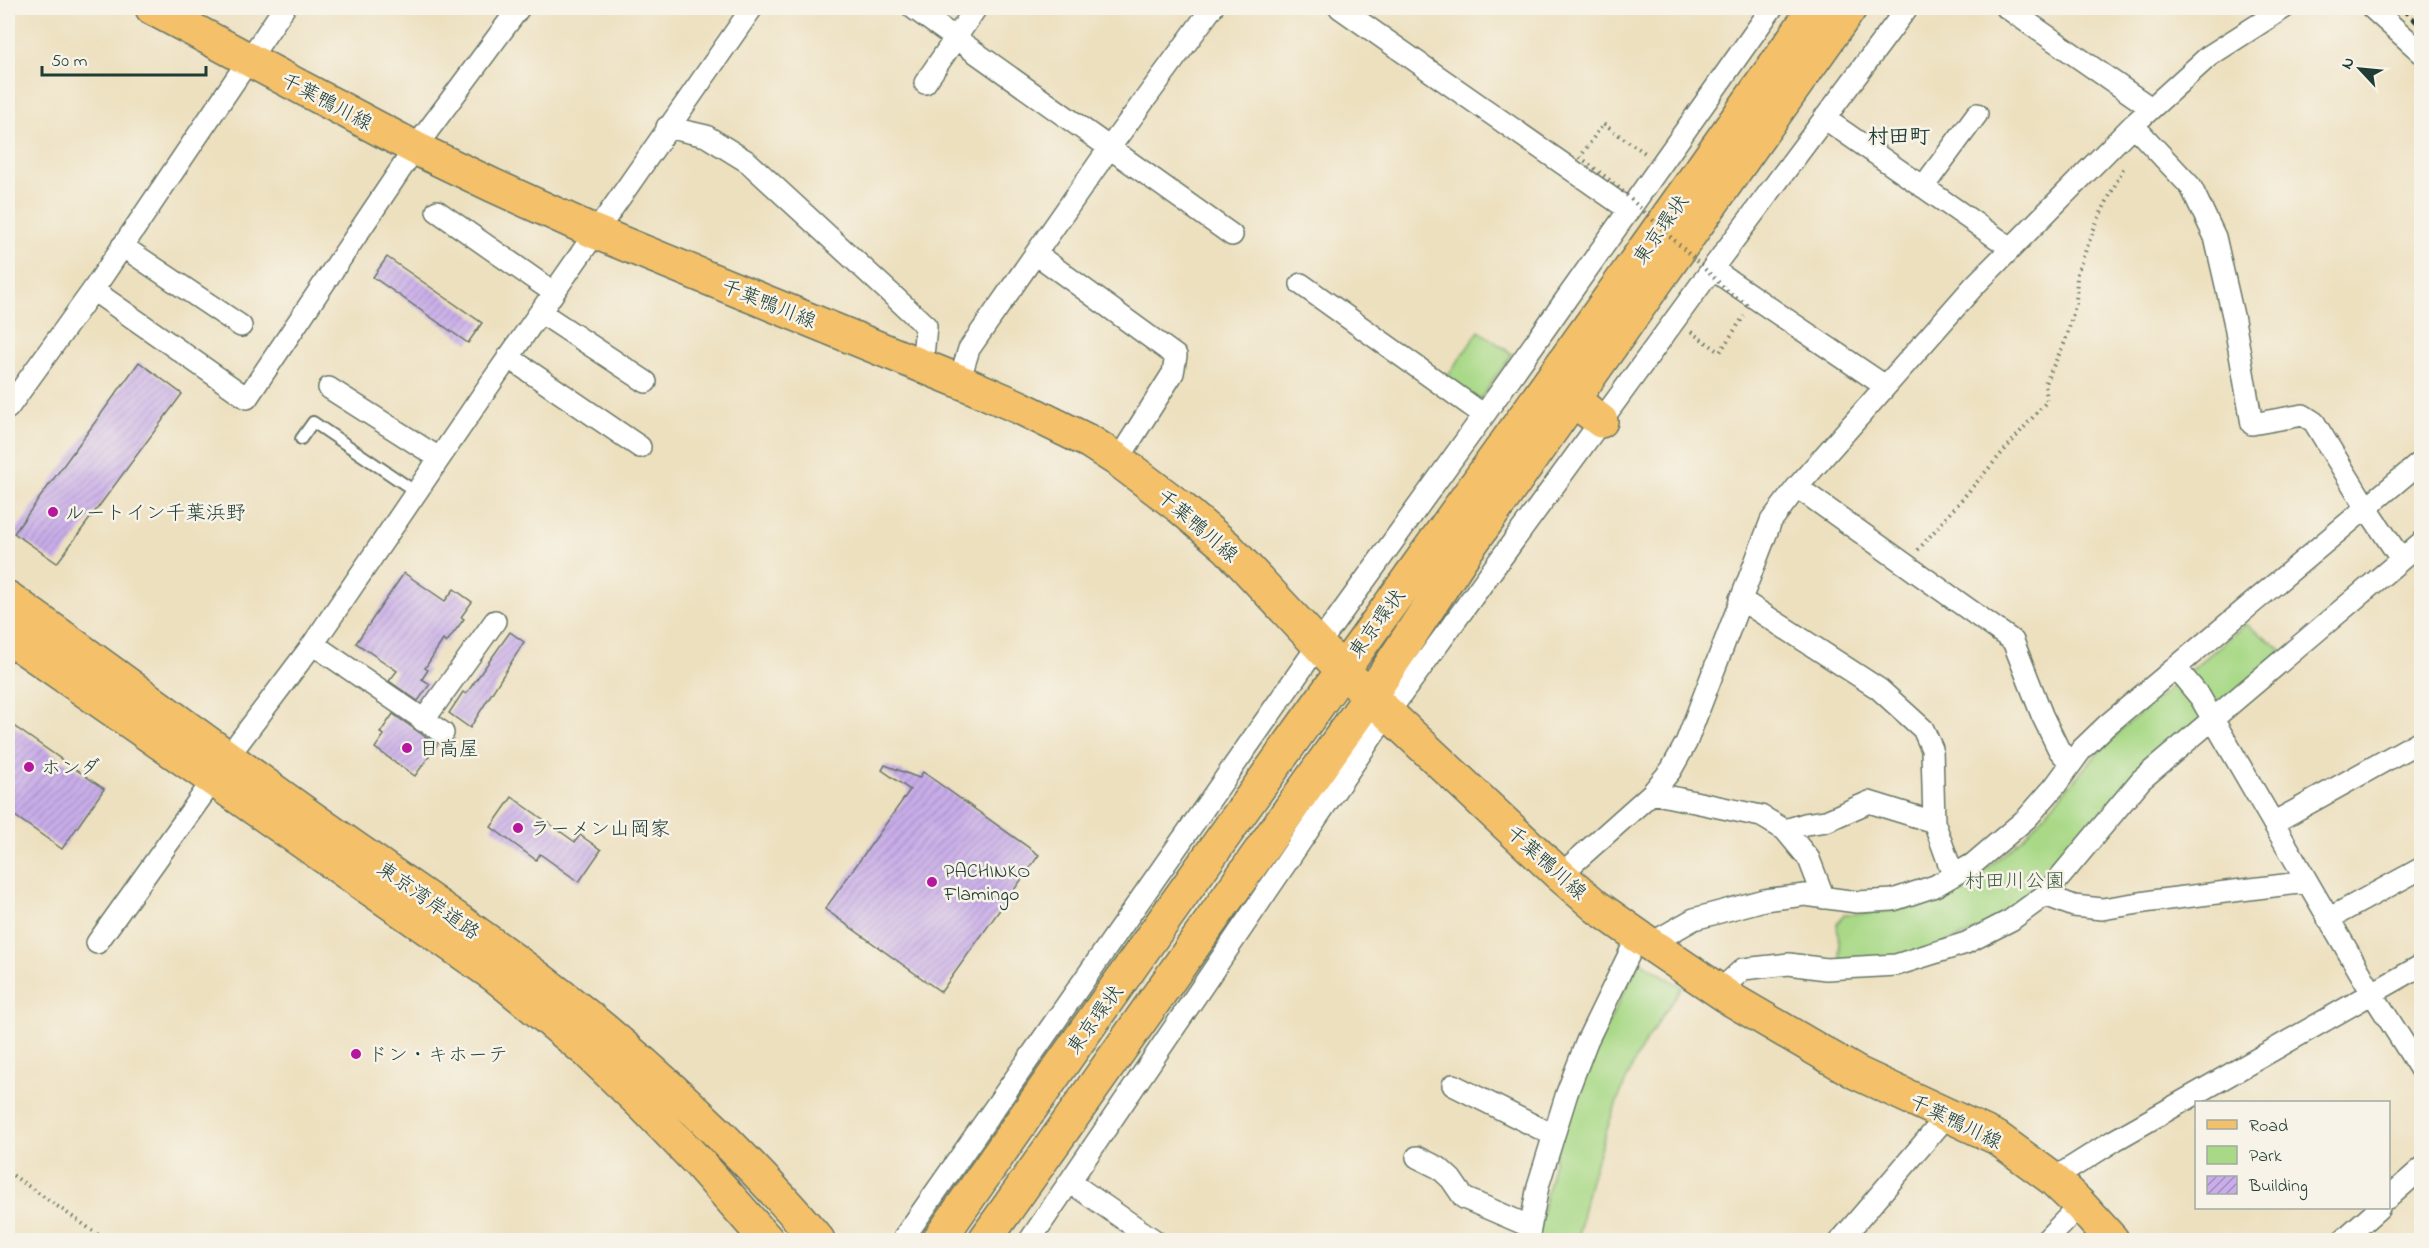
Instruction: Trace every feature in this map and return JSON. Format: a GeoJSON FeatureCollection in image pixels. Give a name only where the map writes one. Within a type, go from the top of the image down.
{"type":"FeatureCollection","features":[{"type":"Feature","properties":{"kind":"main road","name":"千葉鴨川線"},"geometry":{"type":"LineString","coordinates":[[152,8],[415,148],[595,232],[959,381],[1090,442],[1118,460],[1180,507],[1227,547],[1342,670],[1560,875],[1598,907],[1719,991],[1857,1073],[1997,1138],[2053,1179],[2112,1240]]}},
{"type":"Feature","properties":{"kind":"main road","name":"東京環状"},"geometry":{"type":"LineString","coordinates":[[939,1240],[1342,670],[1659,230],[1815,8]]}},
{"type":"Feature","properties":{"kind":"main road","name":"東京環状"},"geometry":{"type":"LineString","coordinates":[[985,1240],[1090,1090],[1380,704],[1463,555],[1850,8]]}},
{"type":"Feature","properties":{"kind":"main road"},"geometry":{"type":"LineString","coordinates":[[1573,400],[1602,421]]}},
{"type":"Feature","properties":{"kind":"main road","name":"東京湾岸道路"},"geometry":{"type":"LineString","coordinates":[[8,598],[221,768],[488,970],[588,1052],[700,1164],[767,1240]]}},
{"type":"Feature","properties":{"kind":"main road","name":"東京湾岸道路"},"geometry":{"type":"LineString","coordinates":[[8,637],[221,768],[492,944],[602,1029],[704,1119],[757,1172],[818,1240]]}},
{"type":"Feature","properties":{"kind":"main road","name":"東京環状"},"geometry":{"type":"LineString","coordinates":[[965,1240],[1009,1177],[1090,1090]]}},
{"type":"Feature","properties":{"kind":"street"},"geometry":{"type":"LineString","coordinates":[[8,408],[93,290],[284,8]]}},
{"type":"Feature","properties":{"kind":"street"},"geometry":{"type":"LineString","coordinates":[[93,290],[247,398],[415,148],[519,8]]}},
{"type":"Feature","properties":{"kind":"street"},"geometry":{"type":"LineString","coordinates":[[97,943],[221,768],[313,644],[508,357],[752,8]]}},
{"type":"Feature","properties":{"kind":"street"},"geometry":{"type":"LineString","coordinates":[[913,8],[1232,235]]}},
{"type":"Feature","properties":{"kind":"street"},"geometry":{"type":"LineString","coordinates":[[925,83],[976,8]]}},
{"type":"Feature","properties":{"kind":"street"},"geometry":{"type":"LineString","coordinates":[[959,381],[969,349],[1110,147],[1212,8]]}},
{"type":"Feature","properties":{"kind":"street"},"geometry":{"type":"LineString","coordinates":[[1340,8],[1629,210]]}},
{"type":"Feature","properties":{"kind":"street"},"geometry":{"type":"LineString","coordinates":[[905,1236],[1319,644],[1772,8]]}},
{"type":"Feature","properties":{"kind":"street"},"geometry":{"type":"LineString","coordinates":[[1030,1240],[1348,770],[1380,704],[1602,421],[1712,269],[1907,8]]}},
{"type":"Feature","properties":{"kind":"street"},"geometry":{"type":"LineString","coordinates":[[2007,8],[2151,108]]}},
{"type":"Feature","properties":{"kind":"street"},"geometry":{"type":"LineString","coordinates":[[1560,875],[1652,793],[1671,770],[1686,743],[1771,520],[1797,487],[1974,285],[2131,127],[2209,56],[2284,8]]}},
{"type":"Feature","properties":{"kind":"street"},"geometry":{"type":"LineString","coordinates":[[2372,8],[2421,53]]}},
{"type":"Feature","properties":{"kind":"street"},"geometry":{"type":"LineString","coordinates":[[1923,187],[1977,114]]}},
{"type":"Feature","properties":{"kind":"street"},"geometry":{"type":"LineString","coordinates":[[1824,118],[2011,248]]}},
{"type":"Feature","properties":{"kind":"street"},"geometry":{"type":"LineString","coordinates":[[667,127],[706,136],[748,162],[926,326],[922,366]]}},
{"type":"Feature","properties":{"kind":"street"},"geometry":{"type":"LineString","coordinates":[[2131,127],[2191,187],[2215,237],[2234,320],[2252,424],[2303,415],[2314,422],[2401,559]]}},
{"type":"Feature","properties":{"kind":"street"},"geometry":{"type":"LineString","coordinates":[[437,211],[554,292]]}},
{"type":"Feature","properties":{"kind":"street"},"geometry":{"type":"LineString","coordinates":[[122,246],[242,326]]}},
{"type":"Feature","properties":{"kind":"street"},"geometry":{"type":"LineString","coordinates":[[1036,254],[1176,356],[1173,373],[1118,460]]}},
{"type":"Feature","properties":{"kind":"street"},"geometry":{"type":"LineString","coordinates":[[1712,269],[1885,386]]}},
{"type":"Feature","properties":{"kind":"street"},"geometry":{"type":"LineString","coordinates":[[1300,284],[1484,415]]}},
{"type":"Feature","properties":{"kind":"street"},"geometry":{"type":"LineString","coordinates":[[540,312],[646,382]]}},
{"type":"Feature","properties":{"kind":"street"},"geometry":{"type":"LineString","coordinates":[[508,357],[640,447]]}},
{"type":"Feature","properties":{"kind":"street"},"geometry":{"type":"LineString","coordinates":[[329,388],[439,458]]}},
{"type":"Feature","properties":{"kind":"street"},"geometry":{"type":"LineString","coordinates":[[1417,1157],[1439,1168],[1451,1179],[1464,1198],[1528,1233],[1553,1135],[1587,1041],[1644,940],[1694,919],[1764,900],[1805,895],[1857,902],[1893,900],[1935,885],[1973,864],[2027,819],[2082,749],[2107,725],[2421,461]]}},
{"type":"Feature","properties":{"kind":"street"},"geometry":{"type":"LineString","coordinates":[[1797,487],[2013,640],[2042,715],[2059,750],[2071,764]]}},
{"type":"Feature","properties":{"kind":"street"},"geometry":{"type":"LineString","coordinates":[[1719,991],[1743,969],[1789,964],[1826,969],[1896,965],[1966,943],[2011,920],[2045,895],[2141,780],[2421,542]]}},
{"type":"Feature","properties":{"kind":"street"},"geometry":{"type":"LineString","coordinates":[[1740,599],[1879,689],[1923,729],[1932,749],[1934,822],[1953,875]]}},
{"type":"Feature","properties":{"kind":"street"},"geometry":{"type":"LineString","coordinates":[[423,721],[495,621]]}},
{"type":"Feature","properties":{"kind":"street"},"geometry":{"type":"LineString","coordinates":[[313,644],[442,733]]}},
{"type":"Feature","properties":{"kind":"street"},"geometry":{"type":"LineString","coordinates":[[2176,668],[2200,697],[2328,919],[2421,1072]]}},
{"type":"Feature","properties":{"kind":"street"},"geometry":{"type":"LineString","coordinates":[[2274,823],[2421,740]]}},
{"type":"Feature","properties":{"kind":"street"},"geometry":{"type":"LineString","coordinates":[[1652,793],[1761,816],[1785,830],[1809,859],[1824,898]]}},
{"type":"Feature","properties":{"kind":"street"},"geometry":{"type":"LineString","coordinates":[[1785,830],[1826,821],[1869,802],[1934,822]]}},
{"type":"Feature","properties":{"kind":"street"},"geometry":{"type":"LineString","coordinates":[[2328,919],[2421,868]]}},
{"type":"Feature","properties":{"kind":"street"},"geometry":{"type":"LineString","coordinates":[[2045,895],[2074,906],[2102,909],[2307,882]]}},
{"type":"Feature","properties":{"kind":"street"},"geometry":{"type":"LineString","coordinates":[[2053,1179],[2115,1140],[2421,965]]}},
{"type":"Feature","properties":{"kind":"street"},"geometry":{"type":"LineString","coordinates":[[1454,1085],[1553,1135]]}},
{"type":"Feature","properties":{"kind":"street"},"geometry":{"type":"LineString","coordinates":[[1842,1240],[1947,1116]]}},
{"type":"Feature","properties":{"kind":"street"},"geometry":{"type":"LineString","coordinates":[[2390,1196],[2421,1168]]}},
{"type":"Feature","properties":{"kind":"street"},"geometry":{"type":"LineString","coordinates":[[1070,1182],[1154,1240]]}},
{"type":"Feature","properties":{"kind":"street"},"geometry":{"type":"LineString","coordinates":[[2046,1240],[2080,1205]]}},
{"type":"Feature","properties":{"kind":"street"},"geometry":{"type":"LineString","coordinates":[[2343,1240],[2378,1209]]}},
{"type":"Feature","properties":{"kind":"lane"},"geometry":{"type":"LineString","coordinates":[[301,439],[313,422],[416,492]]}},
{"type":"Feature","properties":{"kind":"path"},"geometry":{"type":"LineString","coordinates":[[1641,161],[1646,153],[1603,124],[1580,156],[1616,185],[1729,292],[1751,307],[1720,352],[1690,331],[1696,322]]}},
{"type":"Feature","properties":{"kind":"path"},"geometry":{"type":"LineString","coordinates":[[1906,564],[2046,401],[2045,383],[2065,342],[2076,303],[2078,273],[2097,221],[2133,152],[2131,127]]}},
{"type":"Feature","properties":{"kind":"path"},"geometry":{"type":"LineString","coordinates":[[8,1172],[106,1240]]}},
{"type":"Feature","properties":{"kind":"green space"},"geometry":{"type":"Polygon","coordinates":[[[1479,331],[1512,354],[1480,400],[1447,377],[1479,331]]]}},
{"type":"Feature","properties":{"kind":"green space","name":"村田川公園"},"geometry":{"type":"Polygon","coordinates":[[[2246,624],[2282,650],[2035,899],[1979,930],[1905,958],[1841,962],[1837,924],[1844,914],[1876,913],[1919,906],[1981,874],[2028,833],[2088,764],[2123,728],[2246,624]]]}},
{"type":"Feature","properties":{"kind":"green space"},"geometry":{"type":"Polygon","coordinates":[[[1640,961],[1682,987],[1640,1052],[1616,1104],[1593,1172],[1578,1240],[1536,1240],[1561,1131],[1591,1057],[1640,961]]]}},
{"type":"Feature","properties":{"kind":"building"},"geometry":{"type":"Polygon","coordinates":[[[387,257],[482,323],[468,343],[373,277],[387,257]]]}},
{"type":"Feature","properties":{"kind":"building"},"geometry":{"type":"Polygon","coordinates":[[[139,362],[182,394],[57,563],[14,533],[139,362]]]}},
{"type":"Feature","properties":{"kind":"building"},"geometry":{"type":"Polygon","coordinates":[[[404,573],[445,601],[454,589],[472,602],[461,617],[464,619],[446,643],[443,640],[425,668],[428,670],[422,679],[430,684],[418,701],[389,681],[397,671],[356,643],[404,573]]]}},
{"type":"Feature","properties":{"kind":"building"},"geometry":{"type":"Polygon","coordinates":[[[510,632],[524,642],[470,728],[449,713],[463,692],[466,694],[510,632]]]}},
{"type":"Feature","properties":{"kind":"building"},"geometry":{"type":"Polygon","coordinates":[[[393,714],[437,745],[415,776],[375,748],[384,735],[380,733],[393,714]]]}},
{"type":"Feature","properties":{"kind":"building"},"geometry":{"type":"Polygon","coordinates":[[[8,722],[104,789],[62,849],[8,811],[8,722]]]}},
{"type":"Feature","properties":{"kind":"building","name":"PACHINKO Flamingo"},"geometry":{"type":"Polygon","coordinates":[[[885,765],[919,778],[923,772],[1039,855],[941,992],[825,909],[910,790],[882,770],[885,765]]]}},
{"type":"Feature","properties":{"kind":"building"},"geometry":{"type":"Polygon","coordinates":[[[512,797],[575,842],[580,835],[601,850],[579,882],[540,854],[536,860],[491,827],[512,797]]]}},
{"type":"Feature","properties":{"kind":"railway"},"geometry":{"type":"LineString","coordinates":[[2402,8],[2422,27]]}},
{"type":"Feature","properties":{"kind":"place","name":"ルートイン千葉浜野"},"geometry":{"type":"Point","coordinates":[53,512]}},
{"type":"Feature","properties":{"kind":"place","name":"日高屋"},"geometry":{"type":"Point","coordinates":[407,748]}},
{"type":"Feature","properties":{"kind":"place","name":"ホンダ"},"geometry":{"type":"Point","coordinates":[29,767]}},
{"type":"Feature","properties":{"kind":"place","name":"ラーメン山岡家"},"geometry":{"type":"Point","coordinates":[518,828]}},
{"type":"Feature","properties":{"kind":"place","name":"PACHINKO Flamingo"},"geometry":{"type":"Point","coordinates":[932,882]}},
{"type":"Feature","properties":{"kind":"place","name":"ドン・キホーテ"},"geometry":{"type":"Point","coordinates":[356,1054]}},
{"type":"Feature","properties":{"kind":"district","name":"村田町"},"geometry":{"type":"Point","coordinates":[1899,136]}}]}
